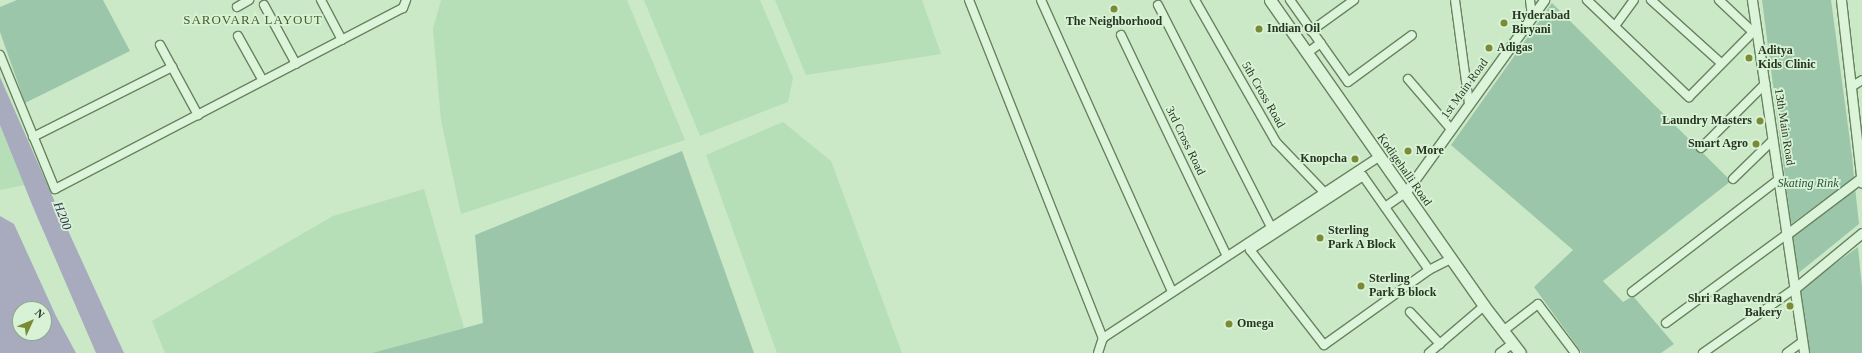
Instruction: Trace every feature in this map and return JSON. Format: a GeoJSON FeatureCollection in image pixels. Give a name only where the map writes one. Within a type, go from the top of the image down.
{"type":"FeatureCollection","features":[{"type":"Feature","properties":{"kind":"main road","name":"Kodigehalli Road"},"geometry":{"type":"LineString","coordinates":[[1270,0],[1484,306],[1520,353]]}},
{"type":"Feature","properties":{"kind":"street"},"geometry":{"type":"LineString","coordinates":[[238,7],[249,0]]}},
{"type":"Feature","properties":{"kind":"street"},"geometry":{"type":"LineString","coordinates":[[321,0],[342,40]]}},
{"type":"Feature","properties":{"kind":"street"},"geometry":{"type":"LineString","coordinates":[[0,55],[55,189],[403,8],[406,0]]}},
{"type":"Feature","properties":{"kind":"street"},"geometry":{"type":"LineString","coordinates":[[969,0],[1103,338]]}},
{"type":"Feature","properties":{"kind":"street"},"geometry":{"type":"LineString","coordinates":[[1041,0],[1172,292]]}},
{"type":"Feature","properties":{"kind":"street","name":"5th Cross Road"},"geometry":{"type":"LineString","coordinates":[[1195,0],[1276,142],[1324,192]]}},
{"type":"Feature","properties":{"kind":"street"},"geometry":{"type":"LineString","coordinates":[[1290,0],[1348,82],[1412,35]]}},
{"type":"Feature","properties":{"kind":"street"},"geometry":{"type":"LineString","coordinates":[[1312,30],[1354,0]]}},
{"type":"Feature","properties":{"kind":"street"},"geometry":{"type":"LineString","coordinates":[[1530,0],[1532,16]]}},
{"type":"Feature","properties":{"kind":"street","name":"1st Main Road"},"geometry":{"type":"LineString","coordinates":[[1405,193],[1544,0]]}},
{"type":"Feature","properties":{"kind":"street"},"geometry":{"type":"LineString","coordinates":[[1588,0],[1689,97],[1755,30],[1719,0]]}},
{"type":"Feature","properties":{"kind":"street"},"geometry":{"type":"LineString","coordinates":[[1615,26],[1634,0]]}},
{"type":"Feature","properties":{"kind":"street"},"geometry":{"type":"LineString","coordinates":[[1651,0],[1721,63]]}},
{"type":"Feature","properties":{"kind":"street","name":"13th Main Road"},"geometry":{"type":"LineString","coordinates":[[1752,0],[1755,30],[1765,84],[1804,353]]}},
{"type":"Feature","properties":{"kind":"street"},"geometry":{"type":"LineString","coordinates":[[1666,323],[1862,180],[1841,0]]}},
{"type":"Feature","properties":{"kind":"street"},"geometry":{"type":"LineString","coordinates":[[1456,1],[1469,104]]}},
{"type":"Feature","properties":{"kind":"street"},"geometry":{"type":"LineString","coordinates":[[264,5],[296,64]]}},
{"type":"Feature","properties":{"kind":"street"},"geometry":{"type":"LineString","coordinates":[[1158,5],[1271,227]]}},
{"type":"Feature","properties":{"kind":"street","name":"3rd Cross Road"},"geometry":{"type":"LineString","coordinates":[[1121,35],[1227,256]]}},
{"type":"Feature","properties":{"kind":"street"},"geometry":{"type":"LineString","coordinates":[[238,36],[263,81]]}},
{"type":"Feature","properties":{"kind":"street"},"geometry":{"type":"LineString","coordinates":[[1307,53],[1321,43]]}},
{"type":"Feature","properties":{"kind":"street"},"geometry":{"type":"LineString","coordinates":[[160,45],[198,115]]}},
{"type":"Feature","properties":{"kind":"street"},"geometry":{"type":"LineString","coordinates":[[33,137],[172,66]]}},
{"type":"Feature","properties":{"kind":"street"},"geometry":{"type":"LineString","coordinates":[[1408,80],[1451,129]]}},
{"type":"Feature","properties":{"kind":"street"},"geometry":{"type":"LineString","coordinates":[[1851,87],[1862,80]]}},
{"type":"Feature","properties":{"kind":"street"},"geometry":{"type":"LineString","coordinates":[[1701,148],[1765,84]]}},
{"type":"Feature","properties":{"kind":"street"},"geometry":{"type":"LineString","coordinates":[[1733,179],[1773,140]]}},
{"type":"Feature","properties":{"kind":"street"},"geometry":{"type":"LineString","coordinates":[[1098,353],[1103,338],[1379,157]]}},
{"type":"Feature","properties":{"kind":"street"},"geometry":{"type":"LineString","coordinates":[[1429,270],[1363,176],[1250,250],[1324,345],[1429,270],[1451,259]]}},
{"type":"Feature","properties":{"kind":"street"},"geometry":{"type":"LineString","coordinates":[[1632,292],[1779,179]]}},
{"type":"Feature","properties":{"kind":"street"},"geometry":{"type":"LineString","coordinates":[[1385,207],[1405,193]]}},
{"type":"Feature","properties":{"kind":"street"},"geometry":{"type":"LineString","coordinates":[[1703,353],[1794,288],[1862,232]]}},
{"type":"Feature","properties":{"kind":"street"},"geometry":{"type":"LineString","coordinates":[[1503,331],[1538,304],[1575,353]]}},
{"type":"Feature","properties":{"kind":"street"},"geometry":{"type":"LineString","coordinates":[[1430,353],[1484,306]]}},
{"type":"Feature","properties":{"kind":"street"},"geometry":{"type":"LineString","coordinates":[[1410,312],[1440,344]]}},
{"type":"Feature","properties":{"kind":"street"},"geometry":{"type":"LineString","coordinates":[[1786,353],[1802,342]]}},
{"type":"Feature","properties":{"kind":"street"},"geometry":{"type":"LineString","coordinates":[[1500,353],[1512,344]]}},
{"type":"Feature","properties":{"kind":"green space"},"geometry":{"type":"Polygon","coordinates":[[[17,0],[103,0],[130,51],[25,103],[0,32],[0,7],[17,0]]]}},
{"type":"Feature","properties":{"kind":"green space"},"geometry":{"type":"Polygon","coordinates":[[[441,0],[627,0],[685,140],[461,214],[441,120],[433,29],[441,0]]]}},
{"type":"Feature","properties":{"kind":"green space"},"geometry":{"type":"Polygon","coordinates":[[[644,0],[760,0],[793,78],[788,102],[700,136],[644,0]]]}},
{"type":"Feature","properties":{"kind":"green space"},"geometry":{"type":"Polygon","coordinates":[[[775,0],[922,0],[941,54],[806,75],[775,0]]]}},
{"type":"Feature","properties":{"kind":"green space","name":"Skating Rink"},"geometry":{"type":"Polygon","coordinates":[[[1762,0],[1831,0],[1852,156],[1854,178],[1791,224],[1762,0]]]}},
{"type":"Feature","properties":{"kind":"green space"},"geometry":{"type":"Polygon","coordinates":[[[1552,3],[1731,181],[1603,281],[1623,302],[1633,296],[1674,344],[1661,353],[1582,353],[1534,287],[1573,250],[1451,145],[1552,3]]]}},
{"type":"Feature","properties":{"kind":"green space"},"geometry":{"type":"Polygon","coordinates":[[[783,122],[831,161],[902,353],[777,353],[706,155],[783,122]]]}},
{"type":"Feature","properties":{"kind":"green space"},"geometry":{"type":"Polygon","coordinates":[[[0,125],[24,185],[0,190],[0,125]]]}},
{"type":"Feature","properties":{"kind":"green space"},"geometry":{"type":"Polygon","coordinates":[[[682,151],[754,353],[372,353],[483,323],[475,235],[682,151]]]}},
{"type":"Feature","properties":{"kind":"green space"},"geometry":{"type":"Polygon","coordinates":[[[1855,187],[1859,224],[1796,275],[1791,236],[1855,187]]]}},
{"type":"Feature","properties":{"kind":"green space"},"geometry":{"type":"Polygon","coordinates":[[[424,189],[464,328],[372,353],[165,353],[152,321],[333,216],[424,189]]]}},
{"type":"Feature","properties":{"kind":"green space"},"geometry":{"type":"Polygon","coordinates":[[[1858,247],[1862,287],[1862,353],[1807,353],[1799,290],[1858,247]]]}},
{"type":"Feature","properties":{"kind":"water"},"geometry":{"type":"Polygon","coordinates":[[[0,77],[124,353],[96,353],[33,207],[0,125],[0,77]]]}},
{"type":"Feature","properties":{"kind":"water"},"geometry":{"type":"Polygon","coordinates":[[[0,216],[14,224],[49,301],[12,301],[12,341],[52,341],[52,307],[76,353],[0,353],[0,216]]]}},
{"type":"Feature","properties":{"kind":"place","name":"The Neighborhood"},"geometry":{"type":"Point","coordinates":[1114,9]}},
{"type":"Feature","properties":{"kind":"place","name":"Hyderabad Biryani"},"geometry":{"type":"Point","coordinates":[1504,23]}},
{"type":"Feature","properties":{"kind":"place","name":"Indian Oil"},"geometry":{"type":"Point","coordinates":[1259,29]}},
{"type":"Feature","properties":{"kind":"place","name":"Adigas"},"geometry":{"type":"Point","coordinates":[1489,48]}},
{"type":"Feature","properties":{"kind":"place","name":"Aditya Kids Clinic"},"geometry":{"type":"Point","coordinates":[1749,58]}},
{"type":"Feature","properties":{"kind":"place","name":"Laundry Masters"},"geometry":{"type":"Point","coordinates":[1760,121]}},
{"type":"Feature","properties":{"kind":"place","name":"Smart Agro"},"geometry":{"type":"Point","coordinates":[1756,144]}},
{"type":"Feature","properties":{"kind":"place","name":"More"},"geometry":{"type":"Point","coordinates":[1408,151]}},
{"type":"Feature","properties":{"kind":"place","name":"Knopcha"},"geometry":{"type":"Point","coordinates":[1355,159]}},
{"type":"Feature","properties":{"kind":"place","name":"Sterling Park A Block"},"geometry":{"type":"Point","coordinates":[1320,238]}},
{"type":"Feature","properties":{"kind":"place","name":"Sterling Park B block"},"geometry":{"type":"Point","coordinates":[1361,286]}},
{"type":"Feature","properties":{"kind":"place","name":"Shri Raghavendra Bakery"},"geometry":{"type":"Point","coordinates":[1790,306]}},
{"type":"Feature","properties":{"kind":"place","name":"Omega"},"geometry":{"type":"Point","coordinates":[1229,324]}},
{"type":"Feature","properties":{"kind":"district","name":"SAROVARA LAYOUT"},"geometry":{"type":"Point","coordinates":[253,20]}},
{"type":"Feature","properties":{"kind":"water label","name":"H200"},"geometry":{"type":"Point","coordinates":[62,216]}}]}
